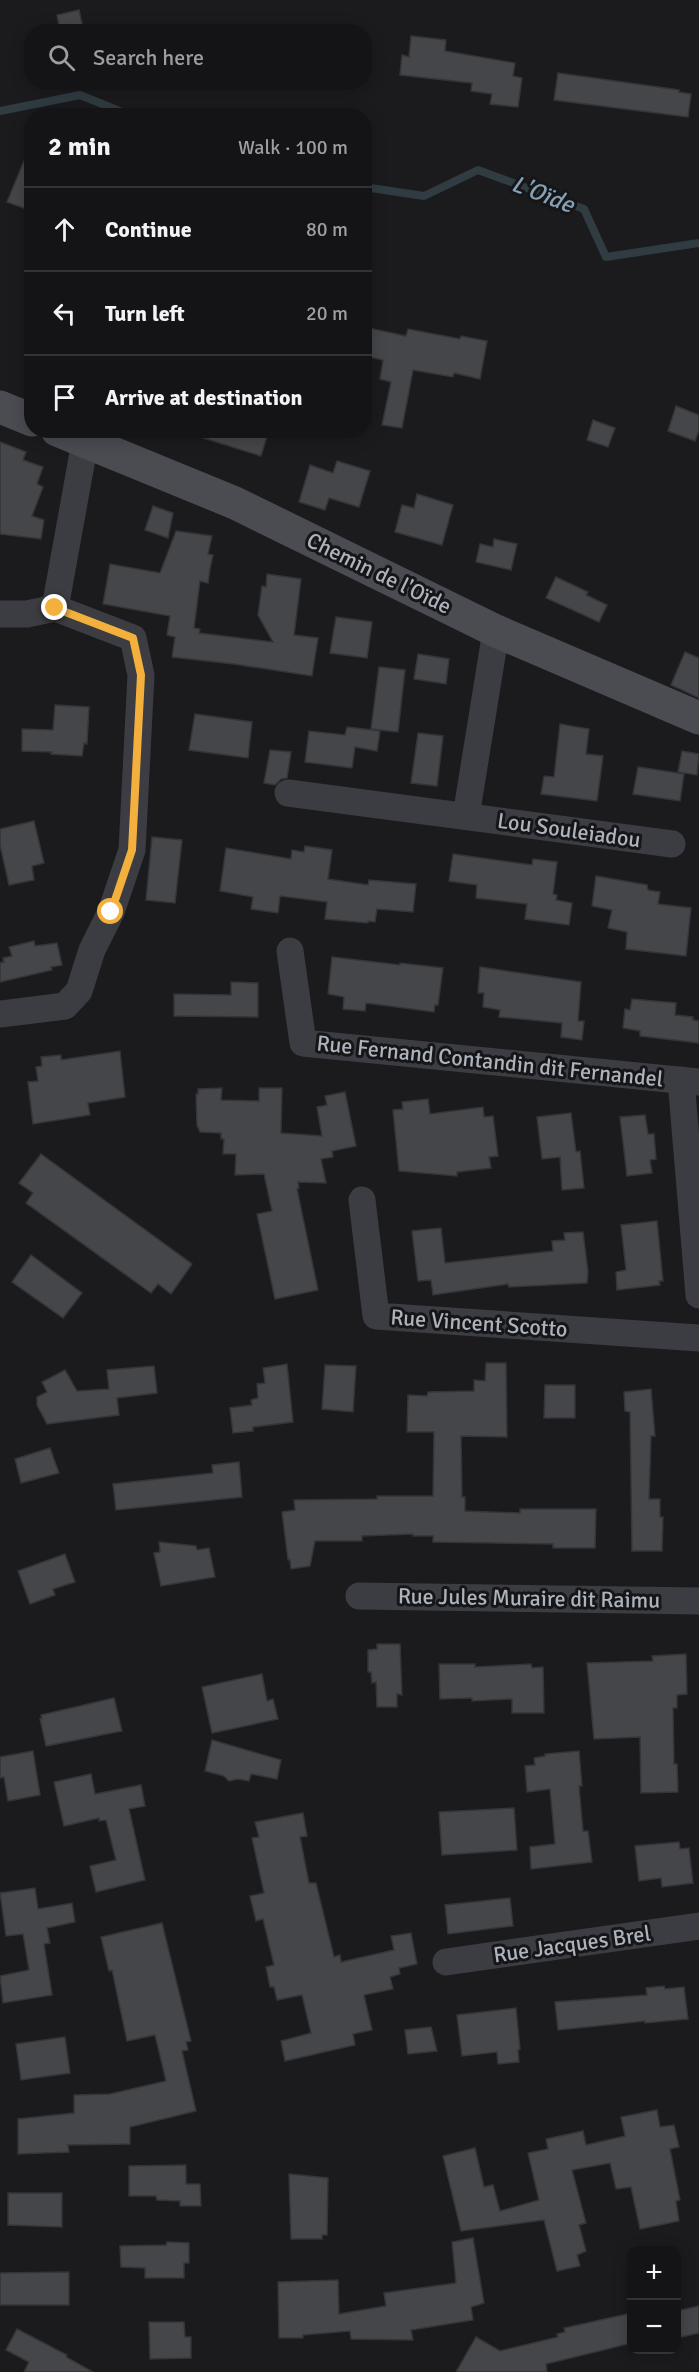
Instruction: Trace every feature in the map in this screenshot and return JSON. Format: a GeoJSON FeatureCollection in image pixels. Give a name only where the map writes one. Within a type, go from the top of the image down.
{"type":"FeatureCollection","features":[{"type":"Feature","properties":{"kind":"street"},"geometry":{"type":"LineString","coordinates":[[0,407],[24,417]]}},
{"type":"Feature","properties":{"kind":"street"},"geometry":{"type":"LineString","coordinates":[[55,608],[71,438]]}},
{"type":"Feature","properties":{"kind":"street","name":"Chemin de l'Oïde"},"geometry":{"type":"LineString","coordinates":[[76,438],[235,503],[496,631],[699,718]]}},
{"type":"Feature","properties":{"kind":"street"},"geometry":{"type":"LineString","coordinates":[[0,614],[27,614],[55,608],[133,638],[141,675],[132,850],[111,912],[92,950],[79,991],[65,1005],[0,1014]]}},
{"type":"Feature","properties":{"kind":"street","name":"Lou Souleiadou"},"geometry":{"type":"LineString","coordinates":[[466,816],[496,631]]}},
{"type":"Feature","properties":{"kind":"street","name":"Lou Souleiadou"},"geometry":{"type":"LineString","coordinates":[[288,793],[672,843]]}},
{"type":"Feature","properties":{"kind":"street","name":"Rue Fernand Contandin dit Fernandel"},"geometry":{"type":"LineString","coordinates":[[290,951],[303,1043],[690,1081]]}},
{"type":"Feature","properties":{"kind":"street"},"geometry":{"type":"LineString","coordinates":[[690,1081],[699,1295]]}},
{"type":"Feature","properties":{"kind":"street","name":"Rue Vincent Scotto"},"geometry":{"type":"LineString","coordinates":[[362,1200],[376,1316],[699,1338]]}},
{"type":"Feature","properties":{"kind":"street","name":"Rue Jules Muraire dit Raimu"},"geometry":{"type":"LineString","coordinates":[[359,1596],[699,1601]]}},
{"type":"Feature","properties":{"kind":"street","name":"Rue Jacques Brel"},"geometry":{"type":"LineString","coordinates":[[446,1962],[699,1926]]}},
{"type":"Feature","properties":{"kind":"building"},"geometry":{"type":"Polygon","coordinates":[[[79,10],[82,24],[59,24],[57,15],[79,10]]]}},
{"type":"Feature","properties":{"kind":"building"},"geometry":{"type":"Polygon","coordinates":[[[411,36],[446,40],[445,51],[515,63],[513,76],[522,78],[518,107],[490,104],[492,94],[471,91],[472,83],[400,75],[402,55],[409,57],[411,36]]]}},
{"type":"Feature","properties":{"kind":"building"},"geometry":{"type":"Polygon","coordinates":[[[558,73],[679,90],[679,92],[691,94],[688,117],[554,100],[558,73]]]}},
{"type":"Feature","properties":{"kind":"building"},"geometry":{"type":"Polygon","coordinates":[[[24,161],[24,208],[7,202],[24,161]]]}},
{"type":"Feature","properties":{"kind":"building"},"geometry":{"type":"Polygon","coordinates":[[[372,329],[406,336],[408,329],[460,339],[461,336],[487,341],[480,379],[454,373],[453,377],[413,370],[402,428],[382,425],[391,382],[380,379],[383,360],[372,358],[372,329]]]}},
{"type":"Feature","properties":{"kind":"building"},"geometry":{"type":"Polygon","coordinates":[[[676,406],[699,415],[699,430],[695,441],[668,431],[676,406]]]}},
{"type":"Feature","properties":{"kind":"building"},"geometry":{"type":"Polygon","coordinates":[[[593,420],[615,428],[608,447],[587,440],[593,420]]]}},
{"type":"Feature","properties":{"kind":"building"},"geometry":{"type":"Polygon","coordinates":[[[204,438],[267,438],[261,456],[204,438]]]}},
{"type":"Feature","properties":{"kind":"building"},"geometry":{"type":"Polygon","coordinates":[[[0,442],[26,452],[23,460],[43,467],[37,484],[43,487],[32,516],[44,520],[41,539],[0,534],[0,442]]]}},
{"type":"Feature","properties":{"kind":"building"},"geometry":{"type":"Polygon","coordinates":[[[337,461],[370,471],[359,507],[329,498],[325,510],[299,502],[310,465],[333,473],[337,461]]]}},
{"type":"Feature","properties":{"kind":"building"},"geometry":{"type":"Polygon","coordinates":[[[417,494],[453,505],[442,545],[395,532],[402,505],[414,508],[417,494]]]}},
{"type":"Feature","properties":{"kind":"building"},"geometry":{"type":"Polygon","coordinates":[[[153,506],[173,513],[168,538],[145,530],[153,506]]]}},
{"type":"Feature","properties":{"kind":"building"},"geometry":{"type":"Polygon","coordinates":[[[176,531],[212,536],[208,554],[213,555],[208,583],[200,581],[194,628],[200,629],[199,633],[273,642],[258,615],[262,586],[266,587],[267,574],[301,579],[294,635],[318,638],[312,676],[172,657],[175,637],[167,635],[170,616],[103,604],[110,564],[160,573],[176,531]]]}},
{"type":"Feature","properties":{"kind":"building"},"geometry":{"type":"Polygon","coordinates":[[[494,539],[517,544],[511,570],[476,562],[480,544],[493,547],[494,539]]]}},
{"type":"Feature","properties":{"kind":"building"},"geometry":{"type":"Polygon","coordinates":[[[556,577],[588,592],[586,595],[607,605],[599,622],[546,598],[556,577]]]}},
{"type":"Feature","properties":{"kind":"building"},"geometry":{"type":"Polygon","coordinates":[[[336,617],[372,622],[367,658],[330,653],[336,617]]]}},
{"type":"Feature","properties":{"kind":"building"},"geometry":{"type":"Polygon","coordinates":[[[685,652],[699,658],[699,698],[671,685],[685,652]]]}},
{"type":"Feature","properties":{"kind":"building"},"geometry":{"type":"Polygon","coordinates":[[[418,654],[449,659],[446,684],[414,679],[418,654]]]}},
{"type":"Feature","properties":{"kind":"building"},"geometry":{"type":"Polygon","coordinates":[[[379,667],[405,670],[398,732],[371,729],[379,667]]]}},
{"type":"Feature","properties":{"kind":"building"},"geometry":{"type":"Polygon","coordinates":[[[55,705],[89,707],[87,744],[84,743],[82,756],[22,751],[22,729],[53,730],[55,705]]]}},
{"type":"Feature","properties":{"kind":"building"},"geometry":{"type":"Polygon","coordinates":[[[195,714],[252,722],[248,758],[189,750],[195,714]]]}},
{"type":"Feature","properties":{"kind":"building"},"geometry":{"type":"Polygon","coordinates":[[[560,724],[589,729],[586,754],[603,756],[597,801],[541,794],[544,776],[554,777],[560,724]]]}},
{"type":"Feature","properties":{"kind":"building"},"geometry":{"type":"Polygon","coordinates":[[[347,727],[380,731],[377,751],[355,747],[352,768],[305,762],[309,731],[345,735],[347,727]]]}},
{"type":"Feature","properties":{"kind":"building"},"geometry":{"type":"Polygon","coordinates":[[[418,733],[443,736],[437,786],[411,783],[418,733]]]}},
{"type":"Feature","properties":{"kind":"building"},"geometry":{"type":"Polygon","coordinates":[[[270,750],[291,752],[287,778],[281,779],[275,785],[264,783],[270,750]]]}},
{"type":"Feature","properties":{"kind":"building"},"geometry":{"type":"Polygon","coordinates":[[[682,751],[699,754],[697,775],[678,772],[682,751]]]}},
{"type":"Feature","properties":{"kind":"building"},"geometry":{"type":"Polygon","coordinates":[[[638,767],[684,774],[680,801],[633,794],[638,767]]]}},
{"type":"Feature","properties":{"kind":"building"},"geometry":{"type":"Polygon","coordinates":[[[34,821],[44,863],[32,866],[34,880],[9,885],[0,845],[0,829],[34,821]]]}},
{"type":"Feature","properties":{"kind":"building"},"geometry":{"type":"Polygon","coordinates":[[[152,837],[182,840],[175,903],[146,900],[152,837]]]}},
{"type":"Feature","properties":{"kind":"building"},"geometry":{"type":"Polygon","coordinates":[[[305,846],[332,850],[328,879],[368,885],[369,880],[416,884],[413,912],[377,909],[375,922],[368,921],[368,923],[325,919],[327,902],[280,896],[278,913],[251,909],[253,897],[220,891],[226,848],[291,859],[292,850],[304,852],[305,846]]]}},
{"type":"Feature","properties":{"kind":"building"},"geometry":{"type":"Polygon","coordinates":[[[453,854],[532,865],[533,859],[557,862],[553,894],[557,895],[556,900],[572,903],[569,925],[525,919],[527,904],[476,898],[477,885],[449,881],[453,854]]]}},
{"type":"Feature","properties":{"kind":"building"},"geometry":{"type":"Polygon","coordinates":[[[596,876],[647,885],[648,890],[660,892],[658,904],[691,908],[686,956],[626,949],[627,932],[608,928],[612,910],[592,906],[596,876]]]}},
{"type":"Feature","properties":{"kind":"building"},"geometry":{"type":"Polygon","coordinates":[[[34,941],[35,946],[57,943],[62,965],[51,967],[52,970],[0,982],[0,963],[4,962],[3,958],[12,956],[9,947],[34,941]]]}},
{"type":"Feature","properties":{"kind":"building"},"geometry":{"type":"Polygon","coordinates":[[[332,957],[443,968],[438,1005],[435,1005],[434,1012],[366,1003],[365,1011],[343,1009],[344,997],[328,994],[332,957]]]}},
{"type":"Feature","properties":{"kind":"building"},"geometry":{"type":"Polygon","coordinates":[[[480,967],[581,982],[578,1021],[584,1021],[582,1040],[561,1037],[562,1023],[499,1017],[500,1010],[483,1007],[484,993],[478,993],[480,967]]]}},
{"type":"Feature","properties":{"kind":"building"},"geometry":{"type":"Polygon","coordinates":[[[231,982],[258,983],[258,1017],[174,1016],[174,994],[231,995],[231,982]]]}},
{"type":"Feature","properties":{"kind":"building"},"geometry":{"type":"Polygon","coordinates":[[[632,999],[676,1003],[675,1015],[693,1017],[693,1020],[699,1021],[699,1043],[640,1036],[640,1031],[623,1028],[625,1009],[630,1010],[632,999]]]}},
{"type":"Feature","properties":{"kind":"building"},"geometry":{"type":"Polygon","coordinates":[[[120,1051],[125,1097],[88,1103],[90,1115],[33,1124],[28,1082],[38,1081],[36,1067],[42,1066],[41,1057],[61,1055],[61,1060],[120,1051]]]}},
{"type":"Feature","properties":{"kind":"building"},"geometry":{"type":"Polygon","coordinates":[[[222,1088],[221,1100],[259,1101],[259,1088],[282,1088],[281,1133],[322,1136],[317,1107],[327,1105],[325,1096],[345,1092],[356,1146],[332,1151],[333,1157],[321,1159],[326,1183],[298,1182],[299,1188],[297,1189],[318,1290],[275,1299],[257,1214],[272,1211],[264,1174],[235,1175],[236,1154],[223,1154],[224,1139],[221,1139],[221,1133],[200,1132],[197,1125],[196,1094],[198,1094],[198,1089],[222,1088]]]}},
{"type":"Feature","properties":{"kind":"building"},"geometry":{"type":"Polygon","coordinates":[[[428,1099],[430,1114],[483,1107],[484,1117],[493,1116],[498,1156],[489,1157],[491,1168],[457,1172],[457,1176],[399,1171],[393,1110],[403,1109],[402,1102],[428,1099]]]}},
{"type":"Feature","properties":{"kind":"building"},"geometry":{"type":"Polygon","coordinates":[[[571,1113],[576,1152],[580,1151],[584,1188],[562,1190],[560,1157],[542,1159],[537,1117],[571,1113]]]}},
{"type":"Feature","properties":{"kind":"building"},"geometry":{"type":"Polygon","coordinates":[[[645,1115],[648,1134],[654,1134],[656,1159],[650,1160],[652,1173],[627,1176],[620,1117],[645,1115]]]}},
{"type":"Feature","properties":{"kind":"building"},"geometry":{"type":"Polygon","coordinates":[[[41,1154],[192,1264],[171,1294],[158,1284],[151,1293],[26,1203],[33,1193],[19,1183],[41,1154]]]}},
{"type":"Feature","properties":{"kind":"building"},"geometry":{"type":"Polygon","coordinates":[[[657,1221],[663,1281],[659,1281],[660,1285],[617,1290],[616,1272],[626,1270],[621,1225],[657,1221]]]}},
{"type":"Feature","properties":{"kind":"building"},"geometry":{"type":"Polygon","coordinates":[[[441,1228],[445,1263],[553,1251],[552,1241],[565,1240],[564,1233],[583,1232],[588,1272],[587,1283],[509,1287],[508,1284],[433,1295],[431,1280],[418,1281],[412,1231],[441,1228]]]}},
{"type":"Feature","properties":{"kind":"building"},"geometry":{"type":"Polygon","coordinates":[[[31,1255],[82,1293],[63,1318],[12,1282],[31,1255]]]}},
{"type":"Feature","properties":{"kind":"building"},"geometry":{"type":"Polygon","coordinates":[[[486,1363],[506,1363],[507,1437],[461,1436],[462,1497],[465,1497],[465,1511],[520,1513],[520,1509],[596,1509],[595,1548],[553,1548],[553,1544],[433,1542],[433,1536],[413,1536],[413,1534],[362,1536],[362,1541],[315,1541],[310,1566],[291,1569],[282,1512],[295,1510],[294,1500],[433,1496],[434,1432],[407,1432],[408,1395],[427,1396],[428,1392],[474,1391],[474,1380],[485,1381],[486,1363]]]}},
{"type":"Feature","properties":{"kind":"building"},"geometry":{"type":"Polygon","coordinates":[[[287,1364],[293,1422],[253,1427],[253,1431],[233,1433],[230,1408],[252,1405],[251,1400],[258,1398],[257,1384],[265,1383],[263,1368],[287,1364]]]}},
{"type":"Feature","properties":{"kind":"building"},"geometry":{"type":"Polygon","coordinates":[[[325,1365],[356,1366],[353,1412],[322,1409],[325,1365]]]}},
{"type":"Feature","properties":{"kind":"building"},"geometry":{"type":"Polygon","coordinates":[[[154,1366],[157,1393],[117,1398],[119,1415],[47,1424],[37,1405],[37,1397],[47,1392],[42,1382],[65,1370],[77,1391],[109,1389],[107,1370],[154,1366]]]}},
{"type":"Feature","properties":{"kind":"building"},"geometry":{"type":"Polygon","coordinates":[[[545,1385],[575,1385],[575,1418],[544,1418],[545,1385]]]}},
{"type":"Feature","properties":{"kind":"building"},"geometry":{"type":"Polygon","coordinates":[[[651,1389],[655,1436],[651,1436],[649,1499],[660,1499],[660,1517],[663,1517],[662,1551],[632,1551],[630,1412],[625,1411],[624,1392],[651,1389]]]}},
{"type":"Feature","properties":{"kind":"building"},"geometry":{"type":"Polygon","coordinates":[[[50,1448],[59,1473],[21,1483],[15,1459],[50,1448]]]}},
{"type":"Feature","properties":{"kind":"building"},"geometry":{"type":"Polygon","coordinates":[[[239,1462],[242,1497],[116,1510],[113,1484],[213,1473],[212,1465],[239,1462]]]}},
{"type":"Feature","properties":{"kind":"building"},"geometry":{"type":"Polygon","coordinates":[[[159,1542],[196,1546],[197,1550],[209,1548],[215,1577],[161,1586],[154,1553],[160,1552],[159,1542]]]}},
{"type":"Feature","properties":{"kind":"building"},"geometry":{"type":"Polygon","coordinates":[[[65,1554],[75,1582],[53,1589],[55,1595],[30,1604],[18,1571],[65,1554]]]}},
{"type":"Feature","properties":{"kind":"building"},"geometry":{"type":"Polygon","coordinates":[[[377,1644],[400,1644],[402,1695],[397,1694],[397,1707],[377,1707],[376,1682],[372,1683],[371,1672],[368,1672],[368,1650],[377,1649],[377,1644]]]}},
{"type":"Feature","properties":{"kind":"building"},"geometry":{"type":"Polygon","coordinates":[[[686,1654],[687,1694],[677,1695],[677,1708],[673,1708],[674,1764],[677,1764],[678,1792],[641,1793],[640,1737],[594,1739],[587,1663],[653,1661],[652,1656],[686,1654]]]}},
{"type":"Feature","properties":{"kind":"building"},"geometry":{"type":"Polygon","coordinates":[[[439,1664],[475,1664],[475,1667],[531,1664],[532,1668],[543,1667],[544,1713],[512,1713],[512,1699],[472,1701],[472,1698],[440,1699],[439,1664]]]}},
{"type":"Feature","properties":{"kind":"building"},"geometry":{"type":"Polygon","coordinates":[[[262,1674],[267,1701],[273,1699],[278,1719],[212,1733],[202,1687],[262,1674]]]}},
{"type":"Feature","properties":{"kind":"building"},"geometry":{"type":"Polygon","coordinates":[[[114,1698],[122,1731],[46,1746],[41,1715],[114,1698]]]}},
{"type":"Feature","properties":{"kind":"building"},"geometry":{"type":"Polygon","coordinates":[[[212,1740],[281,1760],[277,1779],[251,1774],[249,1781],[238,1779],[229,1781],[224,1776],[205,1771],[212,1740]]]}},
{"type":"Feature","properties":{"kind":"building"},"geometry":{"type":"Polygon","coordinates":[[[33,1751],[40,1795],[8,1801],[4,1777],[0,1778],[0,1757],[33,1751]]]}},
{"type":"Feature","properties":{"kind":"building"},"geometry":{"type":"Polygon","coordinates":[[[579,1751],[583,1831],[588,1831],[592,1862],[531,1869],[530,1847],[555,1844],[550,1789],[527,1792],[525,1766],[535,1765],[534,1758],[545,1756],[545,1754],[579,1751]]]}},
{"type":"Feature","properties":{"kind":"building"},"geometry":{"type":"Polygon","coordinates":[[[91,1774],[95,1794],[141,1785],[145,1806],[129,1809],[145,1880],[96,1892],[90,1866],[116,1860],[106,1820],[99,1821],[99,1818],[64,1826],[54,1782],[91,1774]]]}},
{"type":"Feature","properties":{"kind":"building"},"geometry":{"type":"Polygon","coordinates":[[[514,1808],[517,1850],[442,1855],[439,1812],[514,1808]]]}},
{"type":"Feature","properties":{"kind":"building"},"geometry":{"type":"Polygon","coordinates":[[[303,1813],[307,1836],[300,1837],[309,1883],[316,1883],[334,1957],[340,1955],[341,1962],[394,1950],[391,1936],[411,1933],[417,1964],[399,1968],[400,1974],[390,1977],[393,1989],[364,1995],[372,2030],[353,2034],[355,2045],[285,2061],[281,2041],[311,2033],[302,1995],[277,2000],[274,1987],[270,1987],[266,1967],[274,1965],[263,1919],[256,1921],[250,1896],[264,1893],[252,1838],[259,1837],[255,1822],[303,1813]]]}},
{"type":"Feature","properties":{"kind":"building"},"geometry":{"type":"Polygon","coordinates":[[[679,1842],[680,1849],[689,1848],[693,1883],[662,1887],[661,1878],[639,1881],[635,1846],[679,1842]]]}},
{"type":"Feature","properties":{"kind":"building"},"geometry":{"type":"Polygon","coordinates":[[[35,1888],[38,1909],[72,1903],[75,1922],[47,1928],[50,1943],[44,1944],[52,1995],[3,2003],[0,1976],[29,1970],[23,1934],[6,1936],[0,1893],[35,1888]]]}},
{"type":"Feature","properties":{"kind":"building"},"geometry":{"type":"Polygon","coordinates":[[[510,1898],[513,1926],[448,1934],[445,1905],[510,1898]]]}},
{"type":"Feature","properties":{"kind":"building"},"geometry":{"type":"Polygon","coordinates":[[[162,1923],[191,2041],[186,2042],[188,2050],[182,2051],[196,2111],[130,2127],[130,2144],[68,2145],[69,2152],[18,2154],[18,2119],[74,2113],[74,2095],[110,2094],[166,2081],[155,2035],[127,2041],[112,1970],[109,1971],[101,1937],[162,1923]]]}},
{"type":"Feature","properties":{"kind":"building"},"geometry":{"type":"Polygon","coordinates":[[[664,1986],[665,1989],[684,1987],[688,2019],[558,2030],[555,2002],[647,1995],[646,1988],[664,1986]]]}},
{"type":"Feature","properties":{"kind":"building"},"geometry":{"type":"Polygon","coordinates":[[[516,2008],[519,2062],[498,2064],[497,2052],[462,2056],[457,2015],[516,2008]]]}},
{"type":"Feature","properties":{"kind":"building"},"geometry":{"type":"Polygon","coordinates":[[[431,2027],[437,2051],[408,2054],[405,2030],[431,2027]]]}},
{"type":"Feature","properties":{"kind":"building"},"geometry":{"type":"Polygon","coordinates":[[[65,2037],[70,2073],[21,2080],[16,2044],[65,2037]]]}},
{"type":"Feature","properties":{"kind":"building"},"geometry":{"type":"Polygon","coordinates":[[[657,2110],[660,2127],[674,2125],[679,2147],[670,2149],[680,2200],[676,2201],[679,2221],[640,2229],[631,2187],[616,2189],[610,2163],[572,2170],[586,2223],[579,2225],[586,2251],[577,2255],[580,2266],[557,2271],[544,2220],[461,2231],[443,2156],[475,2148],[484,2187],[493,2185],[500,2211],[539,2200],[528,2153],[548,2149],[546,2139],[583,2131],[586,2145],[625,2136],[621,2117],[657,2110]]]}},
{"type":"Feature","properties":{"kind":"building"},"geometry":{"type":"Polygon","coordinates":[[[186,2165],[186,2184],[200,2184],[201,2206],[180,2206],[180,2201],[157,2200],[156,2196],[129,2196],[129,2166],[186,2165]]]}},
{"type":"Feature","properties":{"kind":"building"},"geometry":{"type":"Polygon","coordinates":[[[289,2174],[328,2178],[327,2235],[322,2235],[322,2239],[291,2239],[289,2174]]]}},
{"type":"Feature","properties":{"kind":"building"},"geometry":{"type":"Polygon","coordinates":[[[8,2193],[62,2193],[62,2227],[8,2225],[8,2193]]]}},
{"type":"Feature","properties":{"kind":"building"},"geometry":{"type":"Polygon","coordinates":[[[473,2238],[484,2303],[471,2307],[473,2320],[411,2330],[413,2340],[351,2339],[350,2331],[303,2335],[303,2338],[279,2338],[278,2282],[338,2280],[339,2314],[386,2306],[384,2293],[456,2283],[452,2242],[473,2238]]]}},
{"type":"Feature","properties":{"kind":"building"},"geometry":{"type":"Polygon","coordinates":[[[167,2242],[189,2243],[189,2263],[184,2263],[184,2278],[145,2278],[145,2268],[121,2267],[120,2246],[166,2245],[167,2242]]]}},
{"type":"Feature","properties":{"kind":"building"},"geometry":{"type":"Polygon","coordinates":[[[69,2272],[69,2305],[0,2305],[0,2273],[69,2272]]]}},
{"type":"Feature","properties":{"kind":"building"},"geometry":{"type":"Polygon","coordinates":[[[699,2306],[699,2333],[681,2337],[681,2310],[699,2306]]]}},
{"type":"Feature","properties":{"kind":"building"},"geometry":{"type":"Polygon","coordinates":[[[627,2314],[627,2344],[546,2364],[547,2372],[456,2372],[476,2337],[500,2351],[558,2337],[557,2334],[565,2332],[564,2328],[627,2314]]]}},
{"type":"Feature","properties":{"kind":"building"},"geometry":{"type":"Polygon","coordinates":[[[149,2322],[184,2322],[185,2337],[191,2337],[191,2358],[150,2359],[149,2322]]]}},
{"type":"Feature","properties":{"kind":"building"},"geometry":{"type":"Polygon","coordinates":[[[17,2329],[67,2355],[66,2357],[93,2372],[24,2372],[29,2362],[6,2350],[17,2329]]]}},
{"type":"Feature","properties":{"kind":"waterway","name":"L'Oïde"},"geometry":{"type":"LineString","coordinates":[[0,111],[80,95],[112,108]]}},
{"type":"Feature","properties":{"kind":"waterway","name":"L'Oïde"},"geometry":{"type":"LineString","coordinates":[[372,188],[424,196],[478,170],[584,209],[606,257],[699,243]]}},
{"type":"Feature","properties":{"kind":"route"},"geometry":{"type":"LineString","coordinates":[[55,608],[133,638],[141,675],[132,850],[111,912]]}}]}
